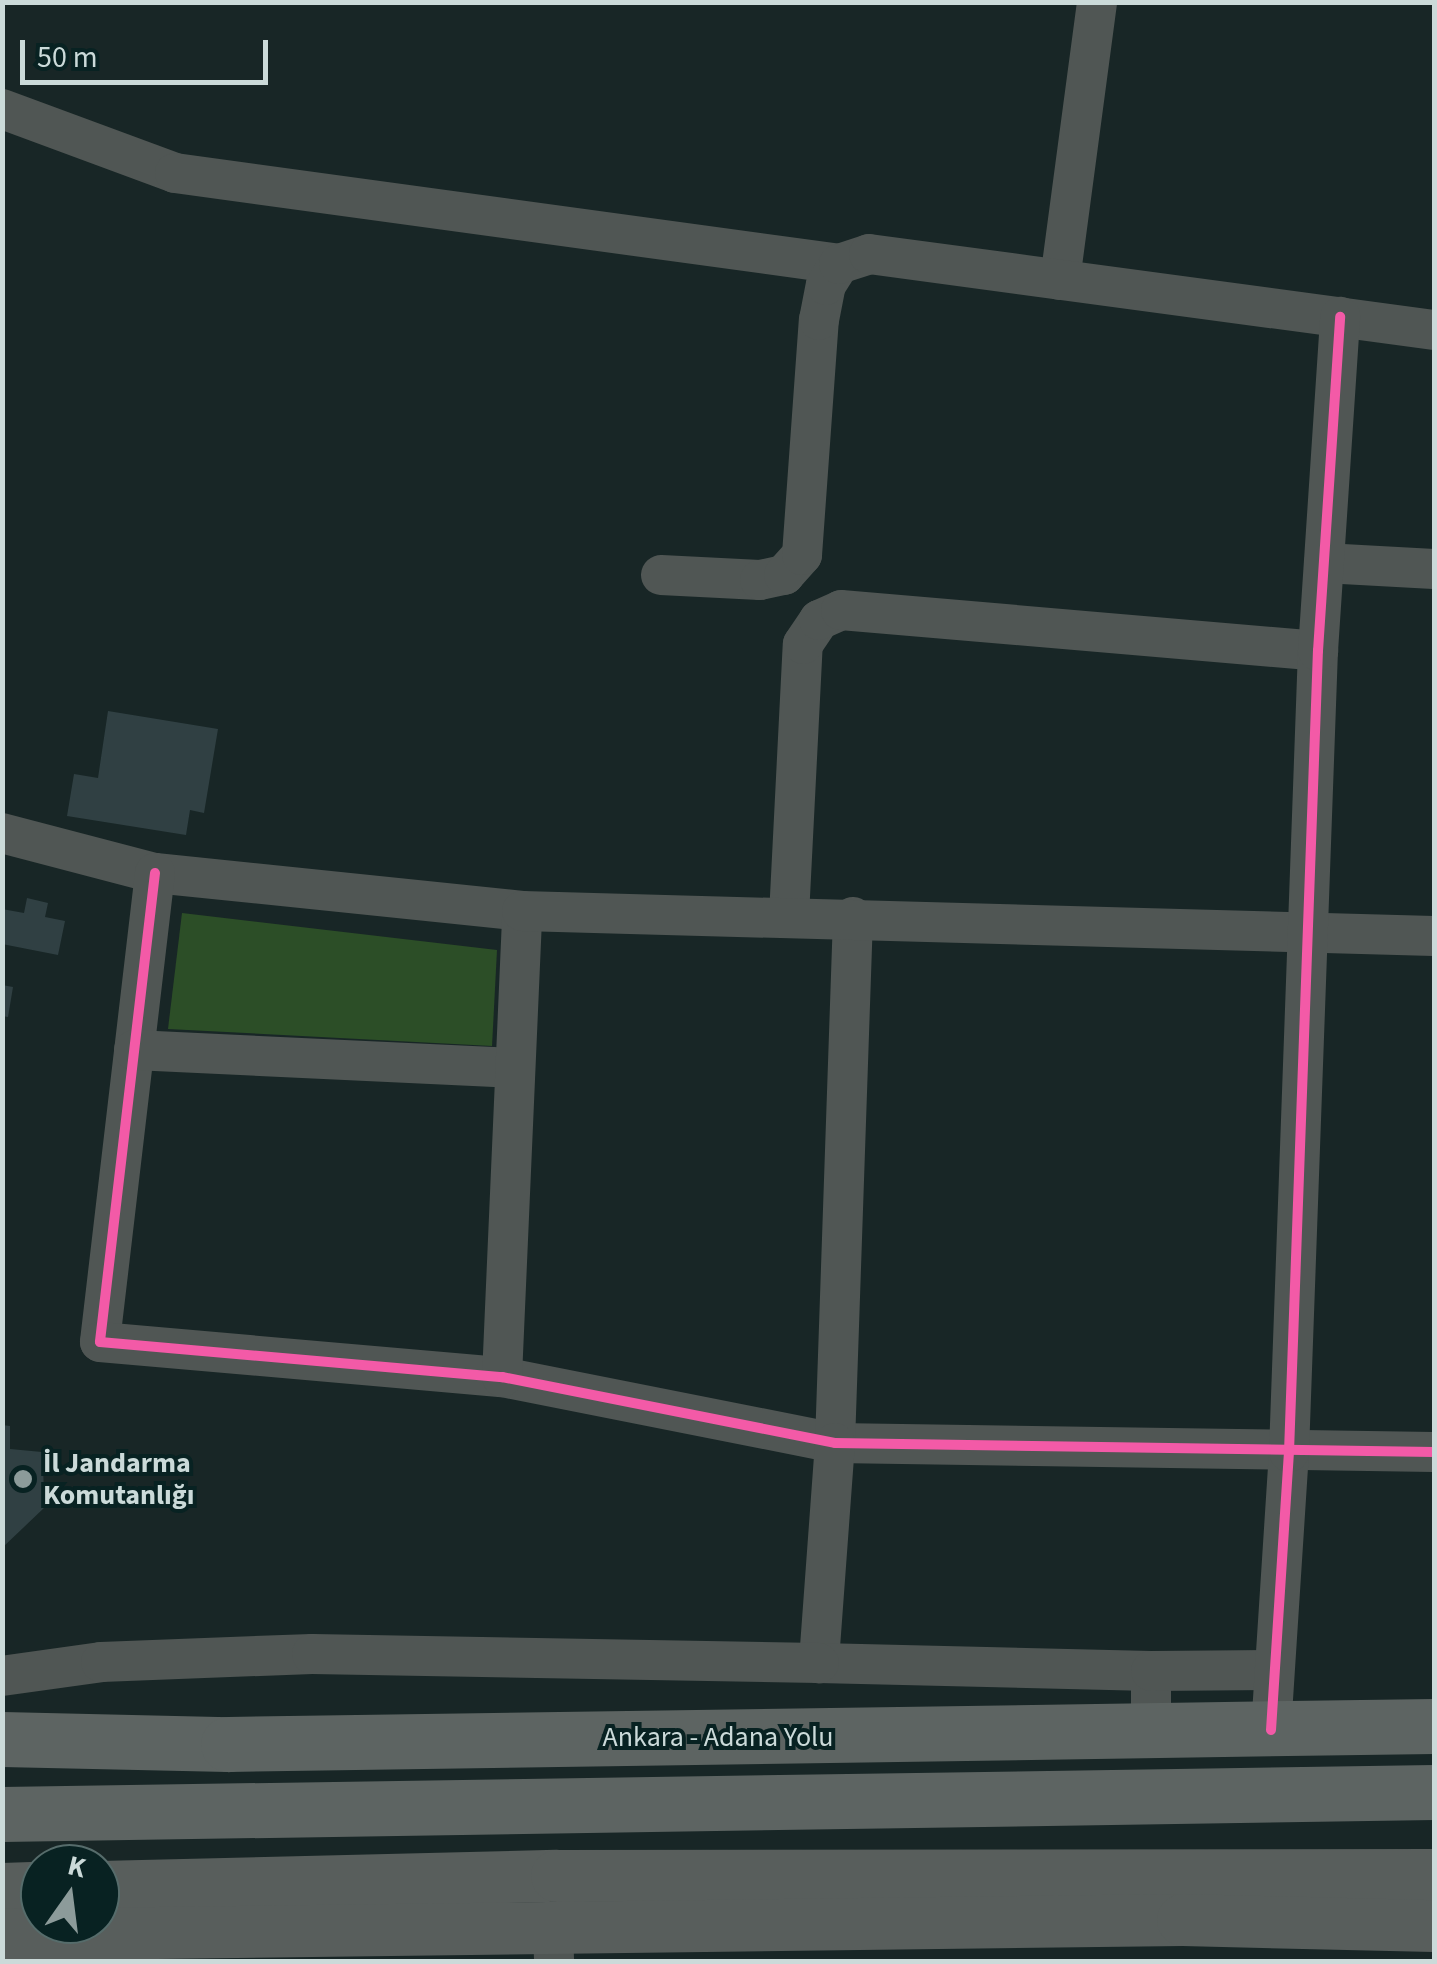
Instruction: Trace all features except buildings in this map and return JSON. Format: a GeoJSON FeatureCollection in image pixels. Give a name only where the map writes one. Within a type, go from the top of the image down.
{"type":"FeatureCollection","features":[{"type":"Feature","properties":{"kind":"highway","name":"Ankara - Adana Yolu"},"geometry":{"type":"LineString","coordinates":[[2,1739],[228,1744],[1434,1726]]}},
{"type":"Feature","properties":{"kind":"highway"},"geometry":{"type":"LineString","coordinates":[[2,1814],[1434,1792]]}},
{"type":"Feature","properties":{"kind":"main road"},"geometry":{"type":"LineString","coordinates":[[120,1887],[596,1875],[1434,1875]]}},
{"type":"Feature","properties":{"kind":"main road"},"geometry":{"type":"LineString","coordinates":[[2,1935],[554,1946],[1182,1920],[1434,1926]]}},
{"type":"Feature","properties":{"kind":"street"},"geometry":{"type":"LineString","coordinates":[[1060,280],[1097,2]]}},
{"type":"Feature","properties":{"kind":"street"},"geometry":{"type":"LineString","coordinates":[[2,109],[175,173],[840,264],[868,254],[1434,330]]}},
{"type":"Feature","properties":{"kind":"street"},"geometry":{"type":"LineString","coordinates":[[661,575],[760,580],[784,575],[802,556],[819,320],[826,284],[840,264]]}},
{"type":"Feature","properties":{"kind":"street"},"geometry":{"type":"LineString","coordinates":[[1271,1730],[1270,1670],[1289,1452],[1318,651],[1340,318]]}},
{"type":"Feature","properties":{"kind":"street"},"geometry":{"type":"LineString","coordinates":[[1324,563],[1434,569]]}},
{"type":"Feature","properties":{"kind":"street"},"geometry":{"type":"LineString","coordinates":[[789,916],[803,644],[820,620],[841,610],[1318,651]]}},
{"type":"Feature","properties":{"kind":"street"},"geometry":{"type":"LineString","coordinates":[[2,833],[155,873],[522,911],[853,917],[1434,936]]}},
{"type":"Feature","properties":{"kind":"street"},"geometry":{"type":"LineString","coordinates":[[155,873],[100,1342],[502,1376],[835,1443],[1434,1452]]}},
{"type":"Feature","properties":{"kind":"street"},"geometry":{"type":"LineString","coordinates":[[502,1376],[522,911]]}},
{"type":"Feature","properties":{"kind":"street"},"geometry":{"type":"LineString","coordinates":[[819,1663],[835,1443],[853,917]]}},
{"type":"Feature","properties":{"kind":"street"},"geometry":{"type":"LineString","coordinates":[[134,1050],[516,1068]]}},
{"type":"Feature","properties":{"kind":"street"},"geometry":{"type":"LineString","coordinates":[[2,1676],[101,1662],[312,1654],[1270,1670]]}},
{"type":"Feature","properties":{"kind":"street"},"geometry":{"type":"LineString","coordinates":[[1151,1671],[1151,1733]]}},
{"type":"Feature","properties":{"kind":"green space"},"geometry":{"type":"Polygon","coordinates":[[[182,913],[497,950],[492,1046],[168,1029],[182,913]]]}},
{"type":"Feature","properties":{"kind":"cycle path"},"geometry":{"type":"LineString","coordinates":[[1271,1730],[1289,1452],[1318,651],[1340,317]]}},
{"type":"Feature","properties":{"kind":"cycle path"},"geometry":{"type":"LineString","coordinates":[[155,873],[100,1342],[502,1377],[835,1443],[1434,1452]]}},
{"type":"Feature","properties":{"kind":"place","name":"İl Jandarma Komutanlığı"},"geometry":{"type":"Point","coordinates":[23,1479]}}]}
